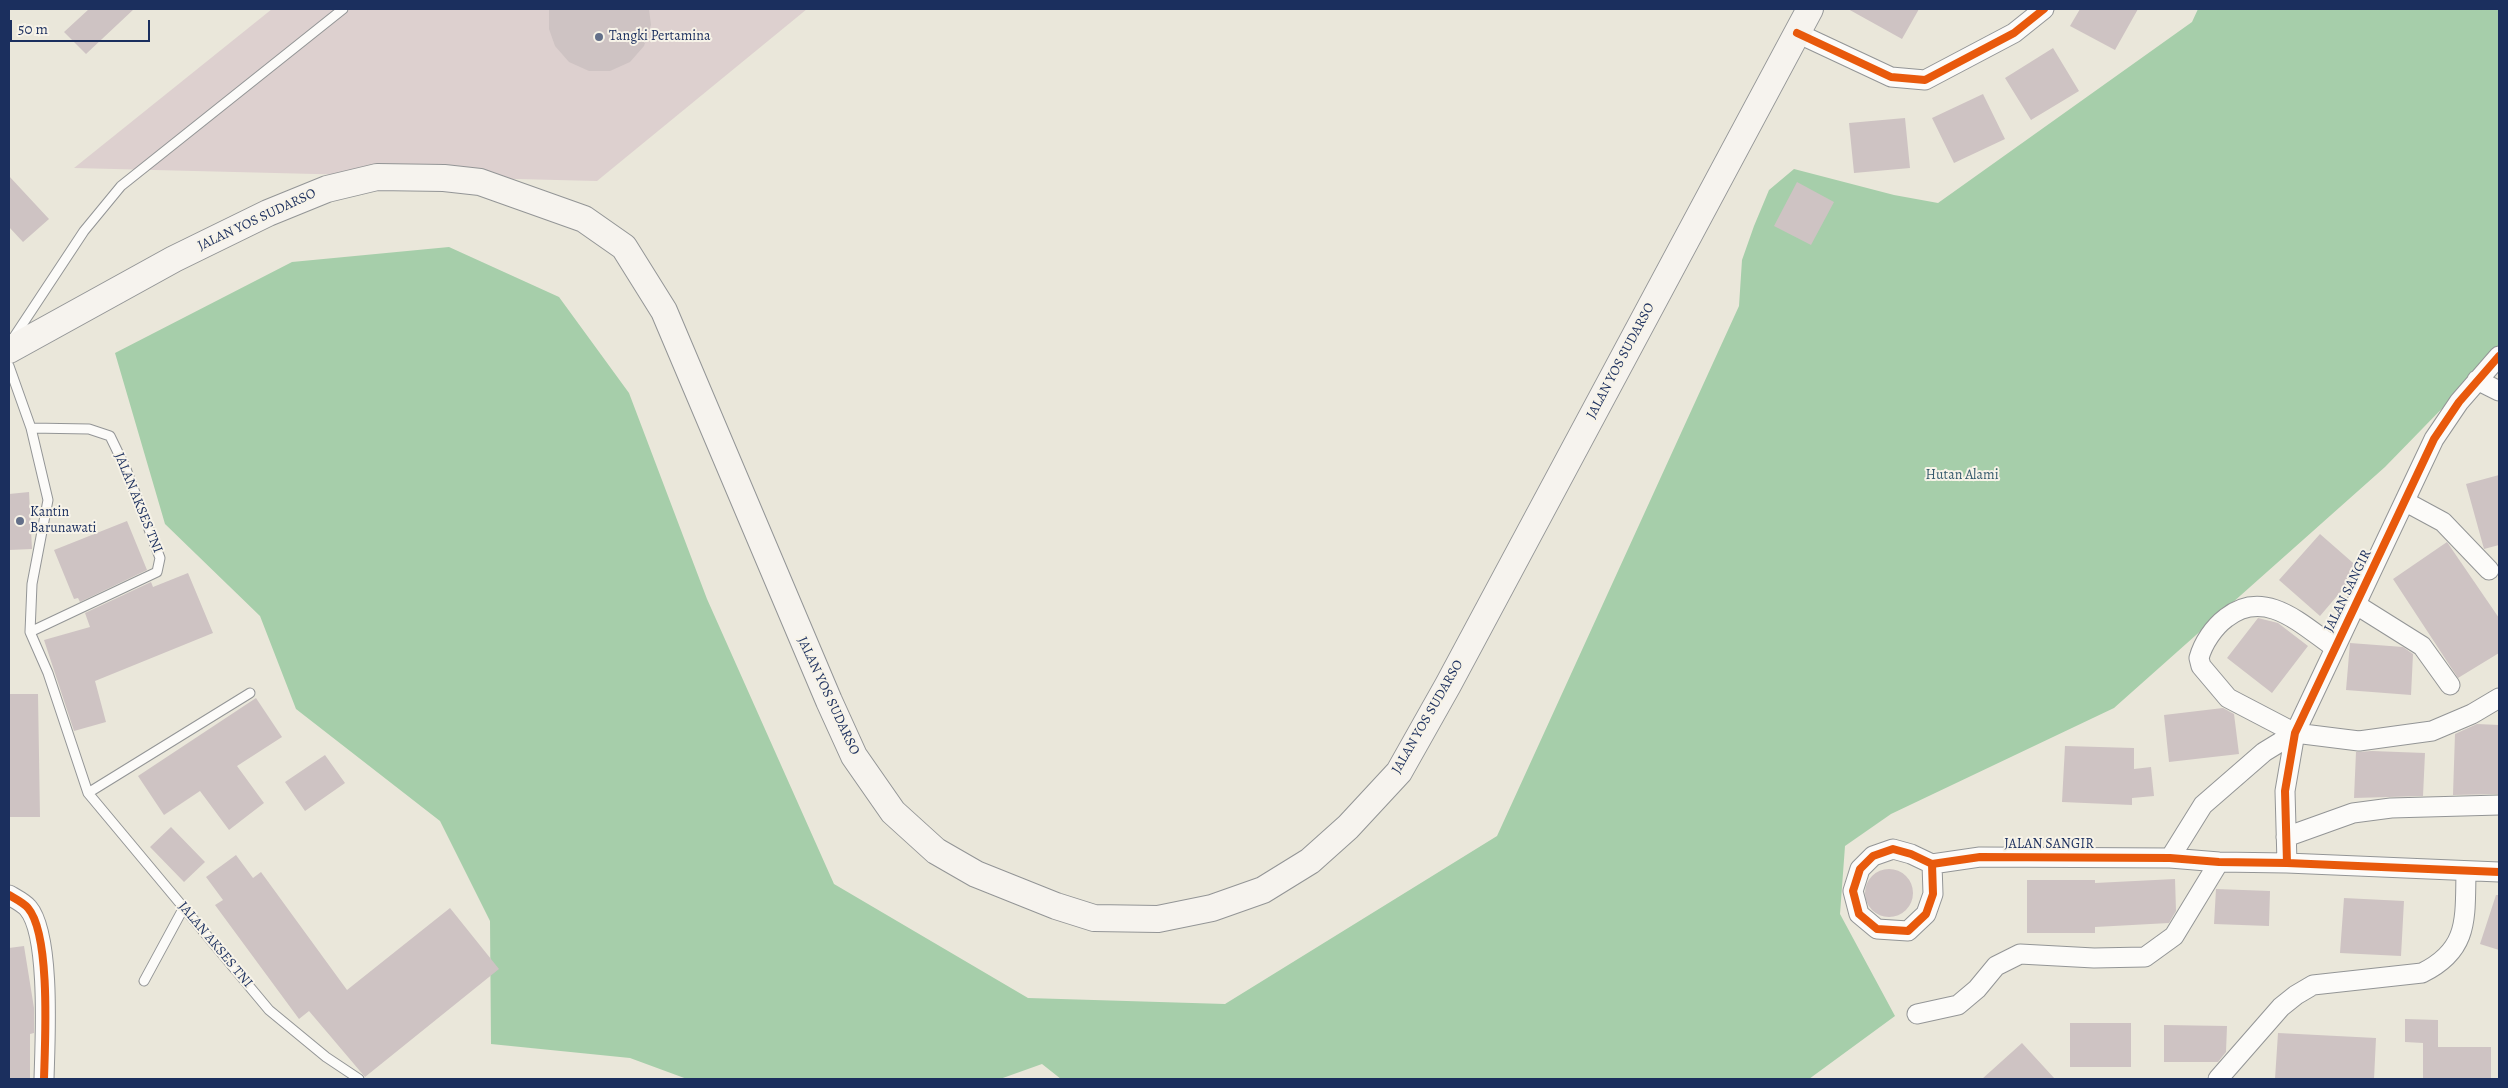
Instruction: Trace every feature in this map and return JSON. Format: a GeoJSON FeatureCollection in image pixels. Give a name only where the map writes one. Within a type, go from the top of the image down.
{"type":"FeatureCollection","features":[{"type":"Feature","properties":{"kind":"main road","name":"JALAN YOS SUDARSO"},"geometry":{"type":"LineString","coordinates":[[9,350],[174,259],[268,213],[327,188],[378,178],[444,178],[480,182],[584,219],[624,246],[664,311],[753,519],[798,633],[854,756],[893,812],[936,851],[976,874],[1056,906],[1094,918],[1158,919],[1212,908],[1263,890],[1310,861],[1348,827],[1399,772],[1810,9]]}},
{"type":"Feature","properties":{"kind":"street"},"geometry":{"type":"LineString","coordinates":[[1797,33],[1891,77],[1925,80],[2014,33],[2044,9]]}},
{"type":"Feature","properties":{"kind":"street","name":"JALAN SANGIR"},"geometry":{"type":"LineString","coordinates":[[2287,862],[2285,791],[2295,733],[2334,647],[2406,502],[2434,439],[2478,380],[2499,356]]}},
{"type":"Feature","properties":{"kind":"street"},"geometry":{"type":"LineString","coordinates":[[2478,380],[2499,391]]}},
{"type":"Feature","properties":{"kind":"street"},"geometry":{"type":"LineString","coordinates":[[2406,502],[2443,522],[2489,570]]}},
{"type":"Feature","properties":{"kind":"street"},"geometry":{"type":"LineString","coordinates":[[2355,604],[2422,646],[2450,686]]}},
{"type":"Feature","properties":{"kind":"street"},"geometry":{"type":"LineString","coordinates":[[2334,647],[2288,614],[2265,606],[2254,606],[2242,608],[2217,625],[2200,652],[2199,658],[2201,666],[2228,698],[2295,733],[2359,741],[2432,731],[2472,714],[2499,698]]}},
{"type":"Feature","properties":{"kind":"street"},"geometry":{"type":"LineString","coordinates":[[2170,858],[2203,805],[2264,752],[2295,733]]}},
{"type":"Feature","properties":{"kind":"street"},"geometry":{"type":"LineString","coordinates":[[2286,837],[2353,813],[2390,808],[2499,805]]}},
{"type":"Feature","properties":{"kind":"street"},"geometry":{"type":"LineString","coordinates":[[1892,849],[1911,854],[1932,864],[1933,894],[1926,914],[1908,931],[1877,930],[1859,914],[1853,891],[1860,869],[1873,856],[1892,849]]}},
{"type":"Feature","properties":{"kind":"street","name":"JALAN SANGIR"},"geometry":{"type":"LineString","coordinates":[[1932,864],[1980,857],[2170,858],[2219,862],[2287,862],[2466,872],[2499,872]]}},
{"type":"Feature","properties":{"kind":"street"},"geometry":{"type":"LineString","coordinates":[[1917,1014],[1958,1005],[1977,989],[1996,966],[2020,954],[2094,958],[2145,957],[2174,936],[2219,862]]}},
{"type":"Feature","properties":{"kind":"street"},"geometry":{"type":"LineString","coordinates":[[2218,1079],[2281,1007],[2313,985],[2422,973],[2437,965],[2450,954],[2460,939],[2465,919],[2466,872]]}},
{"type":"Feature","properties":{"kind":"street"},"geometry":{"type":"LineString","coordinates":[[9,895],[28,908],[40,937],[45,974],[44,1079]]}},
{"type":"Feature","properties":{"kind":"lane"},"geometry":{"type":"LineString","coordinates":[[9,346],[84,231],[121,186],[343,9]]}},
{"type":"Feature","properties":{"kind":"lane","name":"JALAN AKSES TNI"},"geometry":{"type":"LineString","coordinates":[[9,366],[31,428],[48,500],[32,584],[30,632],[48,673],[88,792],[269,1010],[326,1058],[359,1079]]}},
{"type":"Feature","properties":{"kind":"lane","name":"JALAN AKSES TNI"},"geometry":{"type":"LineString","coordinates":[[30,632],[157,572],[160,558],[126,469],[110,436],[89,428],[31,428]]}},
{"type":"Feature","properties":{"kind":"lane"},"geometry":{"type":"LineString","coordinates":[[88,792],[250,693]]}},
{"type":"Feature","properties":{"kind":"lane"},"geometry":{"type":"LineString","coordinates":[[144,981],[183,908]]}},
{"type":"Feature","properties":{"kind":"shaded area"},"geometry":{"type":"Polygon","coordinates":[[[272,9],[807,9],[597,181],[74,168],[272,9]]]}},
{"type":"Feature","properties":{"kind":"green space","name":"Hutan Alami"},"geometry":{"type":"Polygon","coordinates":[[[2198,9],[2499,9],[2499,350],[2385,467],[2114,708],[1891,814],[1845,846],[1840,914],[1895,1016],[1809,1079],[1061,1079],[1042,1064],[1000,1079],[687,1079],[630,1058],[491,1044],[490,921],[440,821],[296,709],[260,616],[165,524],[115,353],[292,262],[449,247],[559,297],[629,393],[707,599],[834,884],[1028,998],[1225,1004],[1497,836],[1739,306],[1742,260],[1769,190],[1794,169],[1894,195],[1938,203],[2192,22],[2198,9]]]}},
{"type":"Feature","properties":{"kind":"building"},"geometry":{"type":"Polygon","coordinates":[[[89,9],[134,9],[86,54],[64,32],[89,9]]]}},
{"type":"Feature","properties":{"kind":"building","name":"Tangki Pertamina"},"geometry":{"type":"Polygon","coordinates":[[[549,9],[649,9],[651,25],[644,46],[630,62],[610,71],[589,71],[569,62],[555,46],[549,29],[549,9]]]}},
{"type":"Feature","properties":{"kind":"building"},"geometry":{"type":"Polygon","coordinates":[[[1848,9],[1919,9],[1902,39],[1848,9]]]}},
{"type":"Feature","properties":{"kind":"building"},"geometry":{"type":"Polygon","coordinates":[[[2080,9],[2138,9],[2115,50],[2070,26],[2080,9]]]}},
{"type":"Feature","properties":{"kind":"building"},"geometry":{"type":"Polygon","coordinates":[[[2053,48],[2079,91],[2031,120],[2005,78],[2053,48]]]}},
{"type":"Feature","properties":{"kind":"building"},"geometry":{"type":"Polygon","coordinates":[[[1983,94],[2005,139],[1954,163],[1932,118],[1983,94]]]}},
{"type":"Feature","properties":{"kind":"building"},"geometry":{"type":"Polygon","coordinates":[[[1905,118],[1910,168],[1854,173],[1849,123],[1905,118]]]}},
{"type":"Feature","properties":{"kind":"building"},"geometry":{"type":"Polygon","coordinates":[[[9,176],[49,219],[23,242],[9,227],[9,176]]]}},
{"type":"Feature","properties":{"kind":"building"},"geometry":{"type":"Polygon","coordinates":[[[1797,182],[1834,202],[1811,245],[1774,226],[1797,182]]]}},
{"type":"Feature","properties":{"kind":"building"},"geometry":{"type":"Polygon","coordinates":[[[2499,475],[2499,545],[2484,549],[2466,484],[2499,475]]]}},
{"type":"Feature","properties":{"kind":"building","name":"Kantin Barunawati"},"geometry":{"type":"Polygon","coordinates":[[[29,492],[32,549],[9,550],[9,494],[29,492]]]}},
{"type":"Feature","properties":{"kind":"building"},"geometry":{"type":"Polygon","coordinates":[[[127,521],[147,570],[80,602],[78,598],[74,599],[54,550],[127,521]]]}},
{"type":"Feature","properties":{"kind":"building"},"geometry":{"type":"Polygon","coordinates":[[[2320,534],[2360,569],[2320,616],[2279,580],[2320,534]]]}},
{"type":"Feature","properties":{"kind":"building"},"geometry":{"type":"Polygon","coordinates":[[[2447,542],[2499,618],[2499,653],[2458,678],[2393,579],[2447,542]]]}},
{"type":"Feature","properties":{"kind":"building"},"geometry":{"type":"Polygon","coordinates":[[[188,573],[213,633],[95,681],[106,722],[74,731],[44,640],[90,627],[85,613],[151,582],[153,587],[188,573]]]}},
{"type":"Feature","properties":{"kind":"building"},"geometry":{"type":"Polygon","coordinates":[[[2258,618],[2278,623],[2308,646],[2272,693],[2227,658],[2258,618]]]}},
{"type":"Feature","properties":{"kind":"building"},"geometry":{"type":"Polygon","coordinates":[[[2350,643],[2403,647],[2413,654],[2411,695],[2346,690],[2350,643]]]}},
{"type":"Feature","properties":{"kind":"building"},"geometry":{"type":"Polygon","coordinates":[[[9,694],[38,694],[40,817],[9,817],[9,694]]]}},
{"type":"Feature","properties":{"kind":"building"},"geometry":{"type":"Polygon","coordinates":[[[256,698],[282,737],[237,766],[264,803],[229,830],[200,791],[164,815],[138,776],[256,698]]]}},
{"type":"Feature","properties":{"kind":"building"},"geometry":{"type":"Polygon","coordinates":[[[2223,708],[2234,714],[2239,754],[2169,762],[2164,715],[2223,708]]]}},
{"type":"Feature","properties":{"kind":"building"},"geometry":{"type":"Polygon","coordinates":[[[2477,724],[2499,725],[2499,794],[2453,795],[2455,734],[2477,724]]]}},
{"type":"Feature","properties":{"kind":"building"},"geometry":{"type":"Polygon","coordinates":[[[2065,746],[2134,748],[2134,769],[2151,767],[2154,796],[2132,798],[2132,805],[2062,802],[2065,746]]]}},
{"type":"Feature","properties":{"kind":"building"},"geometry":{"type":"Polygon","coordinates":[[[2356,752],[2425,753],[2423,796],[2354,798],[2356,752]]]}},
{"type":"Feature","properties":{"kind":"building"},"geometry":{"type":"Polygon","coordinates":[[[325,755],[345,783],[305,811],[285,782],[325,755]]]}},
{"type":"Feature","properties":{"kind":"building"},"geometry":{"type":"Polygon","coordinates":[[[171,827],[205,862],[184,882],[150,847],[171,827]]]}},
{"type":"Feature","properties":{"kind":"building"},"geometry":{"type":"Polygon","coordinates":[[[236,855],[253,878],[261,872],[347,990],[450,908],[499,969],[365,1077],[309,1011],[299,1019],[215,905],[223,900],[206,877],[236,855]]]}},
{"type":"Feature","properties":{"kind":"building"},"geometry":{"type":"Polygon","coordinates":[[[1889,869],[1898,871],[1906,876],[1911,884],[1913,893],[1911,902],[1906,910],[1898,915],[1889,917],[1880,915],[1872,910],[1867,902],[1865,893],[1867,884],[1872,876],[1880,871],[1889,869]]]}},
{"type":"Feature","properties":{"kind":"building"},"geometry":{"type":"Polygon","coordinates":[[[2175,879],[2176,911],[2169,923],[2095,927],[2095,933],[2027,933],[2027,880],[2095,880],[2095,883],[2175,879]]]}},
{"type":"Feature","properties":{"kind":"building"},"geometry":{"type":"Polygon","coordinates":[[[2216,889],[2270,891],[2269,926],[2214,924],[2216,889]]]}},
{"type":"Feature","properties":{"kind":"building"},"geometry":{"type":"Polygon","coordinates":[[[2496,895],[2499,895],[2499,950],[2480,944],[2496,895]]]}},
{"type":"Feature","properties":{"kind":"building"},"geometry":{"type":"Polygon","coordinates":[[[2344,898],[2404,901],[2401,956],[2340,953],[2344,898]]]}},
{"type":"Feature","properties":{"kind":"building"},"geometry":{"type":"Polygon","coordinates":[[[24,946],[34,1008],[34,1033],[30,1034],[30,1078],[9,1078],[9,948],[24,946]]]}},
{"type":"Feature","properties":{"kind":"building"},"geometry":{"type":"Polygon","coordinates":[[[2405,1019],[2438,1020],[2438,1047],[2491,1047],[2491,1079],[2423,1079],[2423,1043],[2405,1042],[2405,1019]]]}},
{"type":"Feature","properties":{"kind":"building"},"geometry":{"type":"Polygon","coordinates":[[[2070,1023],[2131,1023],[2131,1067],[2070,1067],[2070,1023]]]}},
{"type":"Feature","properties":{"kind":"building"},"geometry":{"type":"Polygon","coordinates":[[[2164,1025],[2227,1026],[2226,1052],[2218,1062],[2164,1062],[2164,1025]]]}},
{"type":"Feature","properties":{"kind":"building"},"geometry":{"type":"Polygon","coordinates":[[[2278,1033],[2376,1038],[2374,1079],[2275,1079],[2278,1033]]]}},
{"type":"Feature","properties":{"kind":"building"},"geometry":{"type":"Polygon","coordinates":[[[2022,1043],[2055,1079],[1982,1079],[2022,1043]]]}},
{"type":"Feature","properties":{"kind":"cycle path"},"geometry":{"type":"LineString","coordinates":[[1797,33],[1891,77],[1925,80],[2014,33],[2044,9]]}},
{"type":"Feature","properties":{"kind":"cycle path"},"geometry":{"type":"LineString","coordinates":[[2287,863],[2285,791],[2295,733],[2434,439],[2459,402],[2499,356]]}},
{"type":"Feature","properties":{"kind":"cycle path"},"geometry":{"type":"LineString","coordinates":[[1932,864],[1933,894],[1926,914],[1908,931],[1877,929],[1859,914],[1853,891],[1860,869],[1873,856],[1893,849],[1911,854],[1932,864],[1980,857],[2170,858],[2219,862],[2499,872]]}},
{"type":"Feature","properties":{"kind":"cycle path"},"geometry":{"type":"LineString","coordinates":[[9,895],[22,902],[28,908],[35,922],[40,941],[45,990],[44,1079]]}},
{"type":"Feature","properties":{"kind":"place","name":"Tangki Pertamina"},"geometry":{"type":"Point","coordinates":[599,37]}},
{"type":"Feature","properties":{"kind":"place","name":"Kantin Barunawati"},"geometry":{"type":"Point","coordinates":[20,521]}}]}
